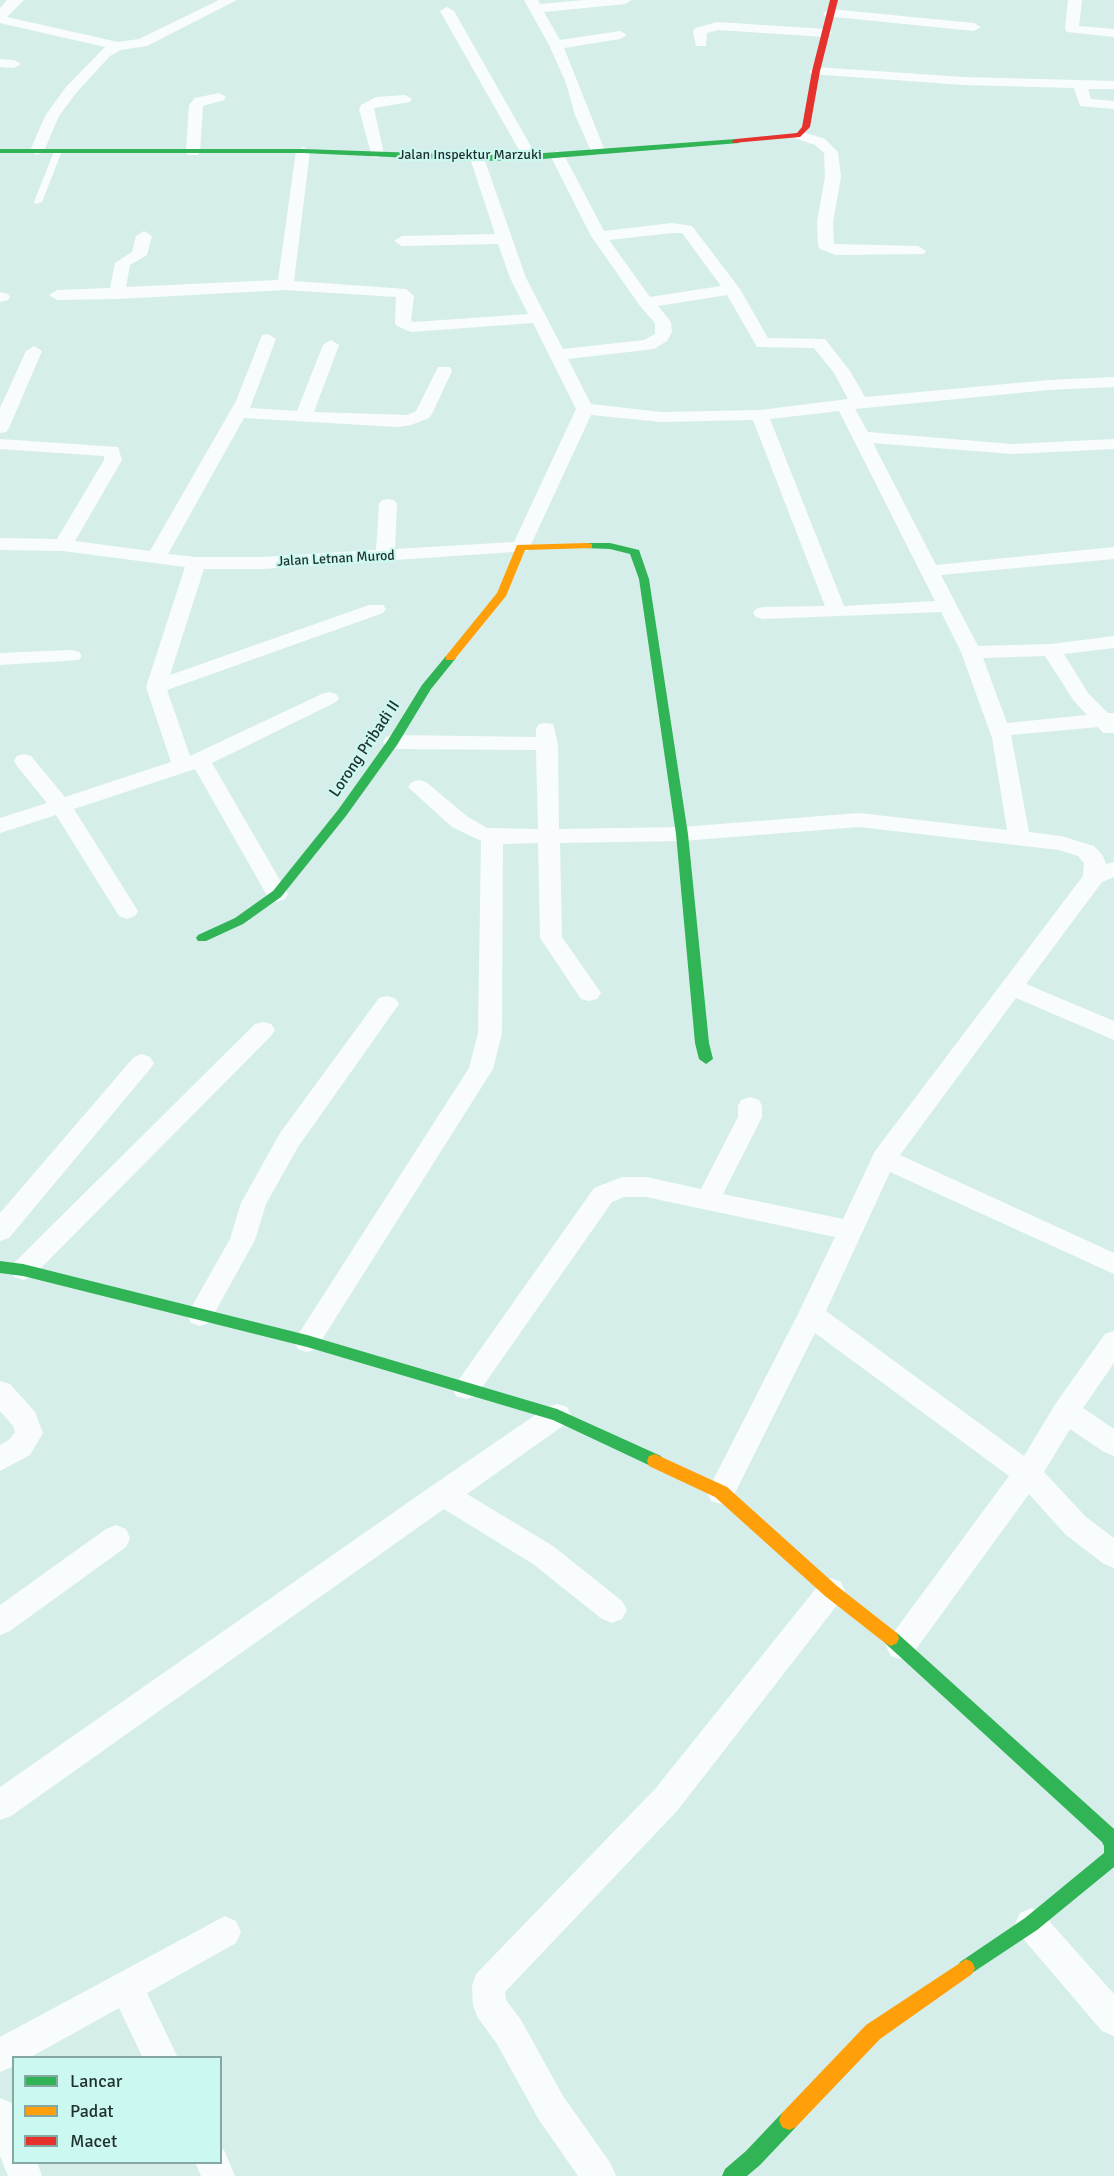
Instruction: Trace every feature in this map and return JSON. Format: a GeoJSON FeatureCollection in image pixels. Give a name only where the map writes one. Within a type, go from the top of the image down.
{"type":"FeatureCollection","features":[{"type":"Feature","properties":{"kind":"street"},"geometry":{"type":"LineString","coordinates":[[16,0],[10,4],[0,18],[118,46],[142,43],[225,3]]}},
{"type":"Feature","properties":{"kind":"street"},"geometry":{"type":"LineString","coordinates":[[202,0],[225,3]]}},
{"type":"Feature","properties":{"kind":"street"},"geometry":{"type":"LineString","coordinates":[[598,152],[582,115],[573,83],[556,45],[533,4],[625,0]]}},
{"type":"Feature","properties":{"kind":"street"},"geometry":{"type":"LineString","coordinates":[[1075,0],[1072,29],[1089,33],[1114,33]]}},
{"type":"Feature","properties":{"kind":"street"},"geometry":{"type":"LineString","coordinates":[[918,251],[836,250],[826,246],[825,222],[833,177],[831,152],[820,142],[800,135],[806,127],[825,33],[832,6],[974,27]]}},
{"type":"Feature","properties":{"kind":"street"},"geometry":{"type":"LineString","coordinates":[[447,11],[530,157]]}},
{"type":"Feature","properties":{"kind":"street"},"geometry":{"type":"LineString","coordinates":[[701,43],[700,31],[717,26],[825,33]]}},
{"type":"Feature","properties":{"kind":"street"},"geometry":{"type":"LineString","coordinates":[[556,45],[620,35]]}},
{"type":"Feature","properties":{"kind":"street"},"geometry":{"type":"LineString","coordinates":[[37,151],[52,116],[71,90],[105,53],[118,46]]}},
{"type":"Feature","properties":{"kind":"street"},"geometry":{"type":"LineString","coordinates":[[816,71],[964,81],[1114,85]]}},
{"type":"Feature","properties":{"kind":"street"},"geometry":{"type":"LineString","coordinates":[[1080,84],[1085,103],[1114,105]]}},
{"type":"Feature","properties":{"kind":"street"},"geometry":{"type":"LineString","coordinates":[[193,152],[196,105],[200,101],[219,98]]}},
{"type":"Feature","properties":{"kind":"street"},"geometry":{"type":"LineString","coordinates":[[377,154],[366,109],[368,105],[376,101],[405,99]]}},
{"type":"Feature","properties":{"kind":"street","name":"Jalan Inspektur Marzuki"},"geometry":{"type":"LineString","coordinates":[[0,151],[303,152],[477,158],[530,157],[800,135]]}},
{"type":"Feature","properties":{"kind":"street"},"geometry":{"type":"LineString","coordinates":[[285,285],[303,152]]}},
{"type":"Feature","properties":{"kind":"street"},"geometry":{"type":"LineString","coordinates":[[557,155],[599,236],[646,303],[663,322],[664,332],[661,338],[648,345],[558,355]]}},
{"type":"Feature","properties":{"kind":"street"},"geometry":{"type":"LineString","coordinates":[[477,158],[518,278],[585,410]]}},
{"type":"Feature","properties":{"kind":"street"},"geometry":{"type":"LineString","coordinates":[[599,236],[672,228],[687,229],[732,289],[763,343],[819,343],[842,371],[862,437],[971,652],[999,730],[1019,837]]}},
{"type":"Feature","properties":{"kind":"street"},"geometry":{"type":"LineString","coordinates":[[117,294],[123,263],[140,255],[144,236]]}},
{"type":"Feature","properties":{"kind":"street"},"geometry":{"type":"LineString","coordinates":[[402,241],[505,239]]}},
{"type":"Feature","properties":{"kind":"street"},"geometry":{"type":"LineString","coordinates":[[57,296],[285,285],[400,292],[406,296],[403,323],[411,327],[540,318]]}},
{"type":"Feature","properties":{"kind":"street"},"geometry":{"type":"LineString","coordinates":[[646,303],[732,289]]}},
{"type":"Feature","properties":{"kind":"street"},"geometry":{"type":"LineString","coordinates":[[156,558],[245,401],[268,339]]}},
{"type":"Feature","properties":{"kind":"street"},"geometry":{"type":"LineString","coordinates":[[304,417],[331,345]]}},
{"type":"Feature","properties":{"kind":"street"},"geometry":{"type":"LineString","coordinates":[[0,428],[34,351]]}},
{"type":"Feature","properties":{"kind":"street"},"geometry":{"type":"LineString","coordinates":[[238,412],[398,422],[418,418],[423,414],[444,371]]}},
{"type":"Feature","properties":{"kind":"street"},"geometry":{"type":"LineString","coordinates":[[0,382],[21,382]]}},
{"type":"Feature","properties":{"kind":"street"},"geometry":{"type":"LineString","coordinates":[[585,410],[661,417],[760,415],[1049,385],[1114,382]]}},
{"type":"Feature","properties":{"kind":"street"},"geometry":{"type":"LineString","coordinates":[[585,410],[521,547],[610,546],[635,552],[640,562],[682,834],[702,1043],[706,1059]]}},
{"type":"Feature","properties":{"kind":"street"},"geometry":{"type":"LineString","coordinates":[[760,415],[837,612]]}},
{"type":"Feature","properties":{"kind":"street"},"geometry":{"type":"LineString","coordinates":[[862,437],[1011,449],[1114,444]]}},
{"type":"Feature","properties":{"kind":"street"},"geometry":{"type":"LineString","coordinates":[[0,444],[112,451],[113,460],[63,545]]}},
{"type":"Feature","properties":{"kind":"street"},"geometry":{"type":"LineString","coordinates":[[385,556],[388,504]]}},
{"type":"Feature","properties":{"kind":"street","name":"Jalan Letnan Murod"},"geometry":{"type":"LineString","coordinates":[[0,544],[63,545],[196,563],[262,563],[521,547]]}},
{"type":"Feature","properties":{"kind":"street","name":"Lorong Pribadi II"},"geometry":{"type":"LineString","coordinates":[[202,938],[239,921],[276,894],[342,813],[393,742],[426,687],[502,594],[521,547]]}},
{"type":"Feature","properties":{"kind":"street"},"geometry":{"type":"LineString","coordinates":[[930,571],[1114,553]]}},
{"type":"Feature","properties":{"kind":"street"},"geometry":{"type":"LineString","coordinates":[[196,563],[156,687],[191,763],[276,894]]}},
{"type":"Feature","properties":{"kind":"street"},"geometry":{"type":"LineString","coordinates":[[763,613],[837,612],[947,606]]}},
{"type":"Feature","properties":{"kind":"street"},"geometry":{"type":"LineString","coordinates":[[156,687],[376,609]]}},
{"type":"Feature","properties":{"kind":"street"},"geometry":{"type":"LineString","coordinates":[[971,652],[1051,650],[1114,642]]}},
{"type":"Feature","properties":{"kind":"street"},"geometry":{"type":"LineString","coordinates":[[1051,650],[1082,697],[1110,725]]}},
{"type":"Feature","properties":{"kind":"street"},"geometry":{"type":"LineString","coordinates":[[0,659],[72,656]]}},
{"type":"Feature","properties":{"kind":"street"},"geometry":{"type":"LineString","coordinates":[[0,826],[191,763],[329,698]]}},
{"type":"Feature","properties":{"kind":"street"},"geometry":{"type":"LineString","coordinates":[[999,730],[1110,725]]}},
{"type":"Feature","properties":{"kind":"street"},"geometry":{"type":"LineString","coordinates":[[393,742],[547,736],[547,837],[552,938],[589,993]]}},
{"type":"Feature","properties":{"kind":"street"},"geometry":{"type":"LineString","coordinates":[[24,761],[62,807],[128,911]]}},
{"type":"Feature","properties":{"kind":"street"},"geometry":{"type":"LineString","coordinates":[[419,787],[460,822],[478,833],[492,837],[682,834],[859,820],[1061,843],[1086,851],[1104,873],[1011,987],[884,1158],[810,1315],[721,1492]]}},
{"type":"Feature","properties":{"kind":"street"},"geometry":{"type":"LineString","coordinates":[[307,1341],[481,1069],[490,1034],[492,837]]}},
{"type":"Feature","properties":{"kind":"street"},"geometry":{"type":"LineString","coordinates":[[1011,987],[1114,1031]]}},
{"type":"Feature","properties":{"kind":"street"},"geometry":{"type":"LineString","coordinates":[[200,1315],[242,1240],[254,1203],[289,1140],[387,1004]]}},
{"type":"Feature","properties":{"kind":"street"},"geometry":{"type":"LineString","coordinates":[[11,1268],[263,1030]]}},
{"type":"Feature","properties":{"kind":"street"},"geometry":{"type":"LineString","coordinates":[[0,1231],[142,1063]]}},
{"type":"Feature","properties":{"kind":"street"},"geometry":{"type":"LineString","coordinates":[[707,1201],[750,1117],[750,1106]]}},
{"type":"Feature","properties":{"kind":"street"},"geometry":{"type":"LineString","coordinates":[[884,1158],[1114,1264]]}},
{"type":"Feature","properties":{"kind":"street"},"geometry":{"type":"LineString","coordinates":[[466,1388],[603,1196],[622,1187],[646,1187],[849,1230]]}},
{"type":"Feature","properties":{"kind":"street"},"geometry":{"type":"LineString","coordinates":[[11,1268],[307,1341],[557,1415],[721,1492],[831,1591],[901,1646],[1112,1840],[1112,1857],[1031,1924],[873,2032],[753,2158],[732,2176]]}},
{"type":"Feature","properties":{"kind":"street"},"geometry":{"type":"LineString","coordinates":[[810,1315],[1028,1474],[1076,1526],[1114,1555]]}},
{"type":"Feature","properties":{"kind":"street"},"geometry":{"type":"LineString","coordinates":[[901,1646],[1028,1474],[1066,1411],[1114,1342]]}},
{"type":"Feature","properties":{"kind":"street"},"geometry":{"type":"LineString","coordinates":[[0,1392],[25,1420],[29,1434],[20,1447],[0,1459]]}},
{"type":"Feature","properties":{"kind":"street"},"geometry":{"type":"LineString","coordinates":[[1066,1411],[1114,1444]]}},
{"type":"Feature","properties":{"kind":"street"},"geometry":{"type":"LineString","coordinates":[[0,1805],[557,1415]]}},
{"type":"Feature","properties":{"kind":"street"},"geometry":{"type":"LineString","coordinates":[[444,1494],[543,1555],[612,1610]]}},
{"type":"Feature","properties":{"kind":"street"},"geometry":{"type":"LineString","coordinates":[[0,1622],[116,1538]]}},
{"type":"Feature","properties":{"kind":"street"},"geometry":{"type":"LineString","coordinates":[[599,2176],[551,2108],[509,2032],[490,2006],[488,1986],[666,1800],[831,1591]]}},
{"type":"Feature","properties":{"kind":"street"},"geometry":{"type":"LineString","coordinates":[[1031,1924],[1114,2019]]}},
{"type":"Feature","properties":{"kind":"street"},"geometry":{"type":"LineString","coordinates":[[0,2055],[127,1988],[225,1932]]}},
{"type":"Feature","properties":{"kind":"street"},"geometry":{"type":"LineString","coordinates":[[127,1988],[160,2056]]}},
{"type":"Feature","properties":{"kind":"street"},"geometry":{"type":"LineString","coordinates":[[0,2115],[12,2143]]}},
{"type":"Feature","properties":{"kind":"lane"},"geometry":{"type":"LineString","coordinates":[[38,202],[58,151]]}},
{"type":"Feature","properties":{"kind":"traffic: fast"},"geometry":{"type":"LineString","coordinates":[[0,151],[303,151],[477,158],[530,157],[736,141]]}},
{"type":"Feature","properties":{"kind":"traffic: fast"},"geometry":{"type":"LineString","coordinates":[[588,546],[610,546],[635,552],[644,579],[682,834],[702,1043],[706,1059]]}},
{"type":"Feature","properties":{"kind":"traffic: fast"},"geometry":{"type":"LineString","coordinates":[[202,938],[239,921],[277,894],[342,813],[393,742],[426,687],[450,658]]}},
{"type":"Feature","properties":{"kind":"traffic: fast"},"geometry":{"type":"LineString","coordinates":[[0,1267],[23,1270],[307,1341],[557,1415],[655,1461]]}},
{"type":"Feature","properties":{"kind":"traffic: fast"},"geometry":{"type":"LineString","coordinates":[[891,1638],[1109,1836],[1113,1846],[1112,1857],[1031,1924],[966,1968]]}},
{"type":"Feature","properties":{"kind":"traffic: fast"},"geometry":{"type":"LineString","coordinates":[[732,2176],[753,2158],[789,2120]]}},
{"type":"Feature","properties":{"kind":"traffic: slow"},"geometry":{"type":"LineString","coordinates":[[450,658],[502,594],[521,547],[588,546]]}},
{"type":"Feature","properties":{"kind":"traffic: slow"},"geometry":{"type":"LineString","coordinates":[[655,1461],[721,1492],[831,1591],[891,1638]]}},
{"type":"Feature","properties":{"kind":"traffic: slow"},"geometry":{"type":"LineString","coordinates":[[789,2120],[873,2032],[966,1968]]}},
{"type":"Feature","properties":{"kind":"traffic: jam"},"geometry":{"type":"LineString","coordinates":[[736,141],[800,135],[806,127],[816,71],[834,0]]}}]}
